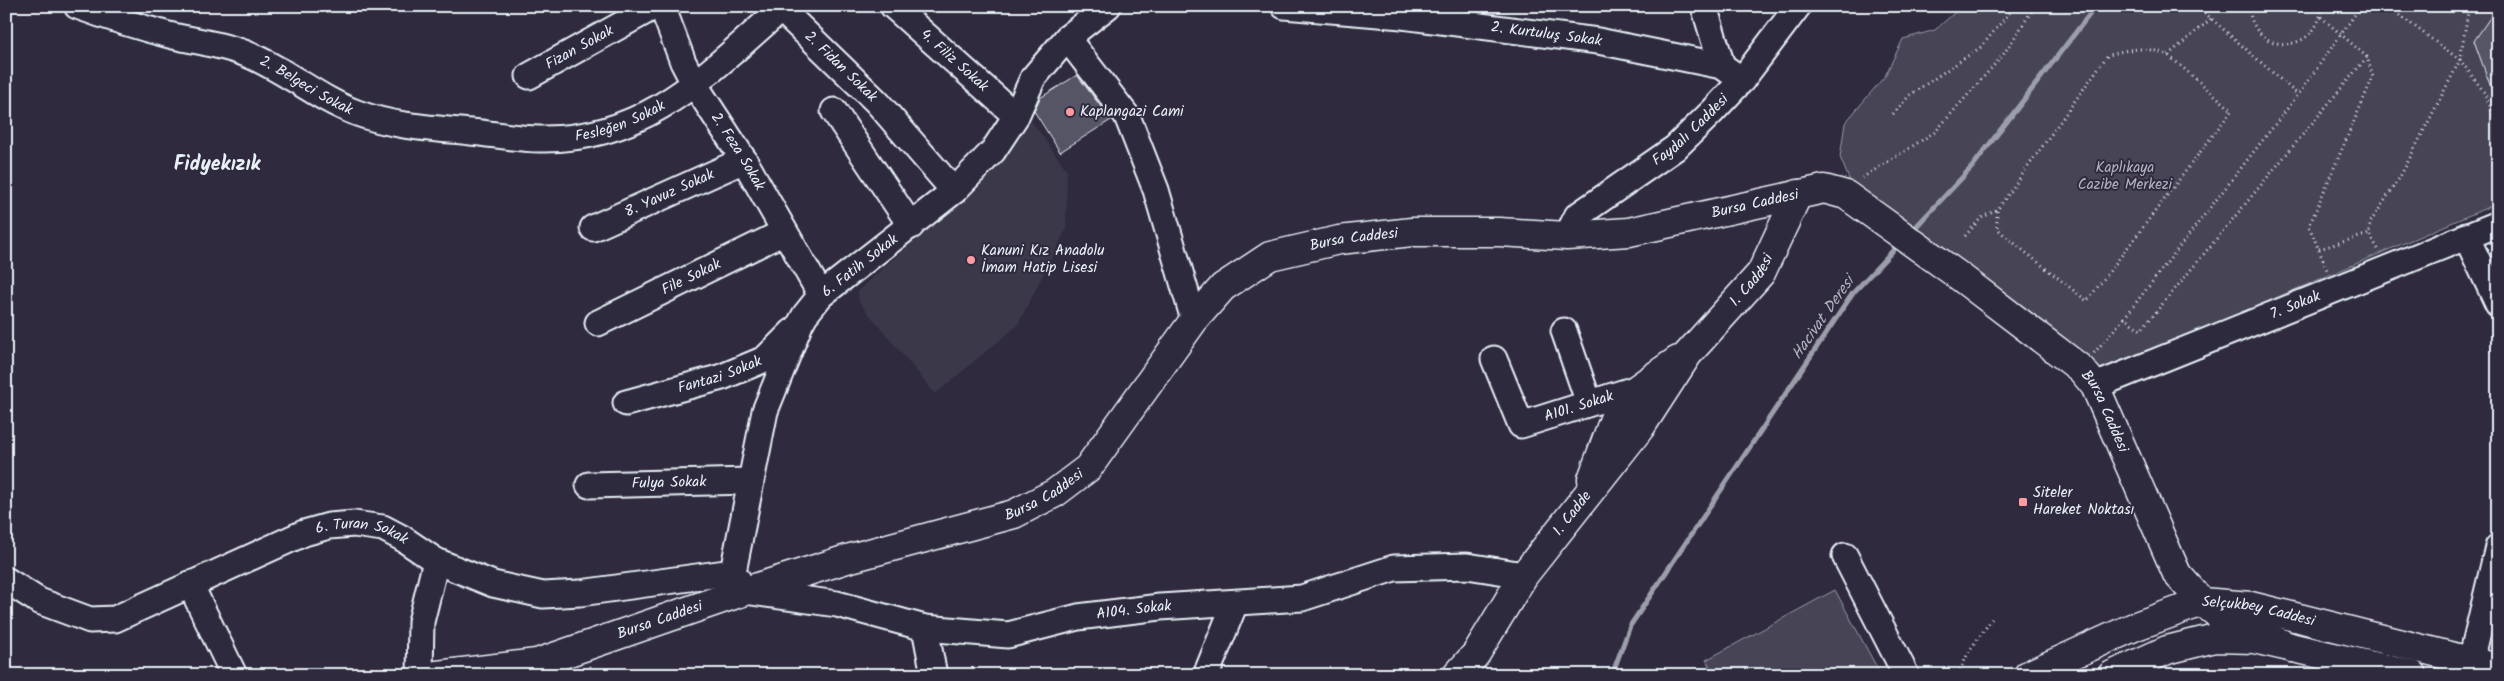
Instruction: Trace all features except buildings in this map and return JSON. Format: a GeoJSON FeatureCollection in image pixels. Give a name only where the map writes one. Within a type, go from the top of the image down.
{"type":"FeatureCollection","features":[{"type":"Feature","properties":{"kind":"main road","name":"Bursa Caddesi"},"geometry":{"type":"LineString","coordinates":[[437,675],[537,663],[739,581],[847,559],[1014,514],[1055,494],[1088,468],[1194,320],[1223,287],[1270,256],[1339,240],[1412,232],[1499,232],[1567,236],[1629,232],[1700,218],[1798,194],[1854,186],[1959,276],[2088,377],[2177,574],[2202,602],[2223,618],[2292,648]]}},
{"type":"Feature","properties":{"kind":"main road","name":"1. Caddesi"},"geometry":{"type":"LineString","coordinates":[[1688,354],[1760,274],[1798,194]]}},
{"type":"Feature","properties":{"kind":"main road"},"geometry":{"type":"LineString","coordinates":[[1586,497],[1614,416],[1638,388],[1688,354]]}},
{"type":"Feature","properties":{"kind":"main road","name":"1. Cadde"},"geometry":{"type":"LineString","coordinates":[[1457,675],[1476,654],[1524,575],[1640,428],[1688,354]]}},
{"type":"Feature","properties":{"kind":"main road"},"geometry":{"type":"LineString","coordinates":[[2195,642],[2204,621],[2202,602]]}},
{"type":"Feature","properties":{"kind":"main road","name":"Selçukbey Caddesi"},"geometry":{"type":"LineString","coordinates":[[2028,675],[2136,626],[2202,602],[2251,606],[2498,668]]}},
{"type":"Feature","properties":{"kind":"main road","name":"Selçukbey Caddesi"},"geometry":{"type":"LineString","coordinates":[[2112,675],[2167,650],[2215,638],[2254,639],[2412,675]]}},
{"type":"Feature","properties":{"kind":"street","name":"2. Belgeci Sokak"},"geometry":{"type":"LineString","coordinates":[[77,6],[136,26],[210,43],[245,54],[285,74],[318,96],[356,113],[401,126],[539,140]]}},
{"type":"Feature","properties":{"kind":"street","name":"Fizan Sokak"},"geometry":{"type":"LineString","coordinates":[[529,76],[655,6]]}},
{"type":"Feature","properties":{"kind":"street","name":"2. Feza Sokak"},"geometry":{"type":"LineString","coordinates":[[662,6],[683,62],[695,84],[744,160],[821,295]]}},
{"type":"Feature","properties":{"kind":"street","name":"4. Filiz Sokak"},"geometry":{"type":"LineString","coordinates":[[893,6],[1016,116]]}},
{"type":"Feature","properties":{"kind":"street","name":"6. Fatih Sokak"},"geometry":{"type":"LineString","coordinates":[[739,581],[750,482],[765,411],[800,324],[821,295],[912,226],[954,191],[993,151],[1016,116],[1033,78],[1067,38],[1108,6]]}},
{"type":"Feature","properties":{"kind":"street","name":"2. Kurtuluş Sokak"},"geometry":{"type":"LineString","coordinates":[[1284,6],[1402,16],[1598,41],[1722,66],[1742,80]]}},
{"type":"Feature","properties":{"kind":"street"},"geometry":{"type":"LineString","coordinates":[[1704,6],[1722,66]]}},
{"type":"Feature","properties":{"kind":"street","name":"Faydalı Caddesi"},"geometry":{"type":"LineString","coordinates":[[1567,236],[1577,216],[1675,148],[1742,80],[1798,6]]}},
{"type":"Feature","properties":{"kind":"street","name":"2. Fidan Sokak"},"geometry":{"type":"LineString","coordinates":[[695,84],[781,9],[877,102],[954,191]]}},
{"type":"Feature","properties":{"kind":"street"},"geometry":{"type":"LineString","coordinates":[[1067,38],[1127,116],[1156,190],[1194,320]]}},
{"type":"Feature","properties":{"kind":"street","name":"Fesleğen Sokak"},"geometry":{"type":"LineString","coordinates":[[539,140],[608,131],[667,105],[695,84]]}},
{"type":"Feature","properties":{"kind":"street"},"geometry":{"type":"LineString","coordinates":[[834,111],[912,226]]}},
{"type":"Feature","properties":{"kind":"street","name":"8. Yavuz Sokak"},"geometry":{"type":"LineString","coordinates":[[593,228],[744,160]]}},
{"type":"Feature","properties":{"kind":"street","name":"7. Sokak"},"geometry":{"type":"LineString","coordinates":[[2088,377],[2335,289],[2498,224]]}},
{"type":"Feature","properties":{"kind":"street","name":"File Sokak"},"geometry":{"type":"LineString","coordinates":[[598,323],[784,232]]}},
{"type":"Feature","properties":{"kind":"street"},"geometry":{"type":"LineString","coordinates":[[2466,236],[2498,304]]}},
{"type":"Feature","properties":{"kind":"street","name":"Fantazi Sokak"},"geometry":{"type":"LineString","coordinates":[[626,403],[722,377],[765,359],[800,324]]}},
{"type":"Feature","properties":{"kind":"street"},"geometry":{"type":"LineString","coordinates":[[1564,330],[1589,403]]}},
{"type":"Feature","properties":{"kind":"street","name":"A101. Sokak"},"geometry":{"type":"LineString","coordinates":[[1494,359],[1521,425],[1638,388]]}},
{"type":"Feature","properties":{"kind":"street","name":"Fulya Sokak"},"geometry":{"type":"LineString","coordinates":[[589,485],[750,482]]}},
{"type":"Feature","properties":{"kind":"street","name":"6. Turan Sokak"},"geometry":{"type":"LineString","coordinates":[[6,580],[39,602],[90,620],[115,619],[304,533],[329,526],[354,524],[383,528],[402,538],[436,562],[493,584],[543,595],[739,581]]}},
{"type":"Feature","properties":{"kind":"street"},"geometry":{"type":"LineString","coordinates":[[2471,660],[2498,547]]}},
{"type":"Feature","properties":{"kind":"street"},"geometry":{"type":"LineString","coordinates":[[1845,556],[1906,675]]}},
{"type":"Feature","properties":{"kind":"street"},"geometry":{"type":"LineString","coordinates":[[420,675],[421,622],[436,562]]}},
{"type":"Feature","properties":{"kind":"street","name":"A104. Sokak"},"geometry":{"type":"LineString","coordinates":[[739,581],[925,628],[1008,635],[1078,617],[1160,607],[1302,598],[1394,568],[1467,566],[1524,575]]}},
{"type":"Feature","properties":{"kind":"street"},"geometry":{"type":"LineString","coordinates":[[190,584],[234,675]]}},
{"type":"Feature","properties":{"kind":"street"},"geometry":{"type":"LineString","coordinates":[[1206,675],[1235,603]]}},
{"type":"Feature","properties":{"kind":"street"},"geometry":{"type":"LineString","coordinates":[[925,628],[934,675]]}},
{"type":"Feature","properties":{"kind":"path"},"geometry":{"type":"LineString","coordinates":[[1893,114],[1910,95],[1981,47],[2015,6]]}},
{"type":"Feature","properties":{"kind":"path"},"geometry":{"type":"LineString","coordinates":[[1854,186],[1935,132],[2003,54],[2035,6]]}},
{"type":"Feature","properties":{"kind":"path"},"geometry":{"type":"LineString","coordinates":[[2197,6],[2298,94]]}},
{"type":"Feature","properties":{"kind":"path"},"geometry":{"type":"LineString","coordinates":[[2248,6],[2254,27],[2262,36],[2272,42],[2284,44],[2297,43],[2307,37],[2316,28],[2321,17],[2322,6]]}},
{"type":"Feature","properties":{"kind":"path"},"geometry":{"type":"LineString","coordinates":[[2088,377],[2124,318],[2298,94],[2362,6]]}},
{"type":"Feature","properties":{"kind":"path"},"geometry":{"type":"LineString","coordinates":[[2387,6],[2460,60],[2484,92],[2498,125]]}},
{"type":"Feature","properties":{"kind":"path"},"geometry":{"type":"LineString","coordinates":[[2388,268],[2369,234],[2370,222],[2400,177],[2460,60],[2469,6]]}},
{"type":"Feature","properties":{"kind":"path"},"geometry":{"type":"LineString","coordinates":[[2321,17],[2367,57],[2373,77],[2308,226],[2335,289]]}},
{"type":"Feature","properties":{"kind":"path"},"geometry":{"type":"LineString","coordinates":[[2168,55],[2212,18]]}},
{"type":"Feature","properties":{"kind":"path"},"geometry":{"type":"LineString","coordinates":[[1965,236],[1981,218],[1997,210],[2107,56],[2126,48],[2157,50],[2168,55],[2232,110],[2087,301],[1997,228],[1997,210]]}},
{"type":"Feature","properties":{"kind":"path"},"geometry":{"type":"LineString","coordinates":[[2124,318],[2141,330],[2367,57]]}},
{"type":"Feature","properties":{"kind":"path"},"geometry":{"type":"LineString","coordinates":[[2319,248],[2369,234]]}},
{"type":"Feature","properties":{"kind":"path"},"geometry":{"type":"LineString","coordinates":[[1958,675],[1969,651],[1992,619]]}},
{"type":"Feature","properties":{"kind":"shaded area","name":"Kanuni Kız Anadolu İmam Hatip Lisesi"},"geometry":{"type":"Polygon","coordinates":[[[1030,119],[1067,170],[1066,230],[1017,326],[935,394],[859,302],[858,291],[1008,154],[1030,119]]]}},
{"type":"Feature","properties":{"kind":"green space","name":"Kaplıkaya Cazibe Merkezi"},"geometry":{"type":"Polygon","coordinates":[[[1962,6],[2498,6],[2498,203],[2100,373],[1851,184],[1840,157],[1845,123],[1885,76],[1903,39],[1935,30],[1962,6]]]}},
{"type":"Feature","properties":{"kind":"green space"},"geometry":{"type":"Polygon","coordinates":[[[1835,590],[1881,675],[1715,675],[1706,660],[1835,590]]]}},
{"type":"Feature","properties":{"kind":"waterway","name":"Hacivat Deresi"},"geometry":{"type":"LineString","coordinates":[[1911,232],[1972,167],[2096,6]]}},
{"type":"Feature","properties":{"kind":"waterway","name":"Hacivat Deresi"},"geometry":{"type":"LineString","coordinates":[[1612,675],[1630,626],[1853,293],[1900,243]]}},
{"type":"Feature","properties":{"kind":"place","name":"Kaplangazi Cami"},"geometry":{"type":"Point","coordinates":[1070,112]}},
{"type":"Feature","properties":{"kind":"place","name":"Kanuni Kız Anadolu İmam Hatip Lisesi"},"geometry":{"type":"Point","coordinates":[971,260]}},
{"type":"Feature","properties":{"kind":"place","name":"Siteler Hareket Noktası"},"geometry":{"type":"Point","coordinates":[2023,502]}},
{"type":"Feature","properties":{"kind":"district","name":"Fidyekızık"},"geometry":{"type":"Point","coordinates":[217,165]}}]}
